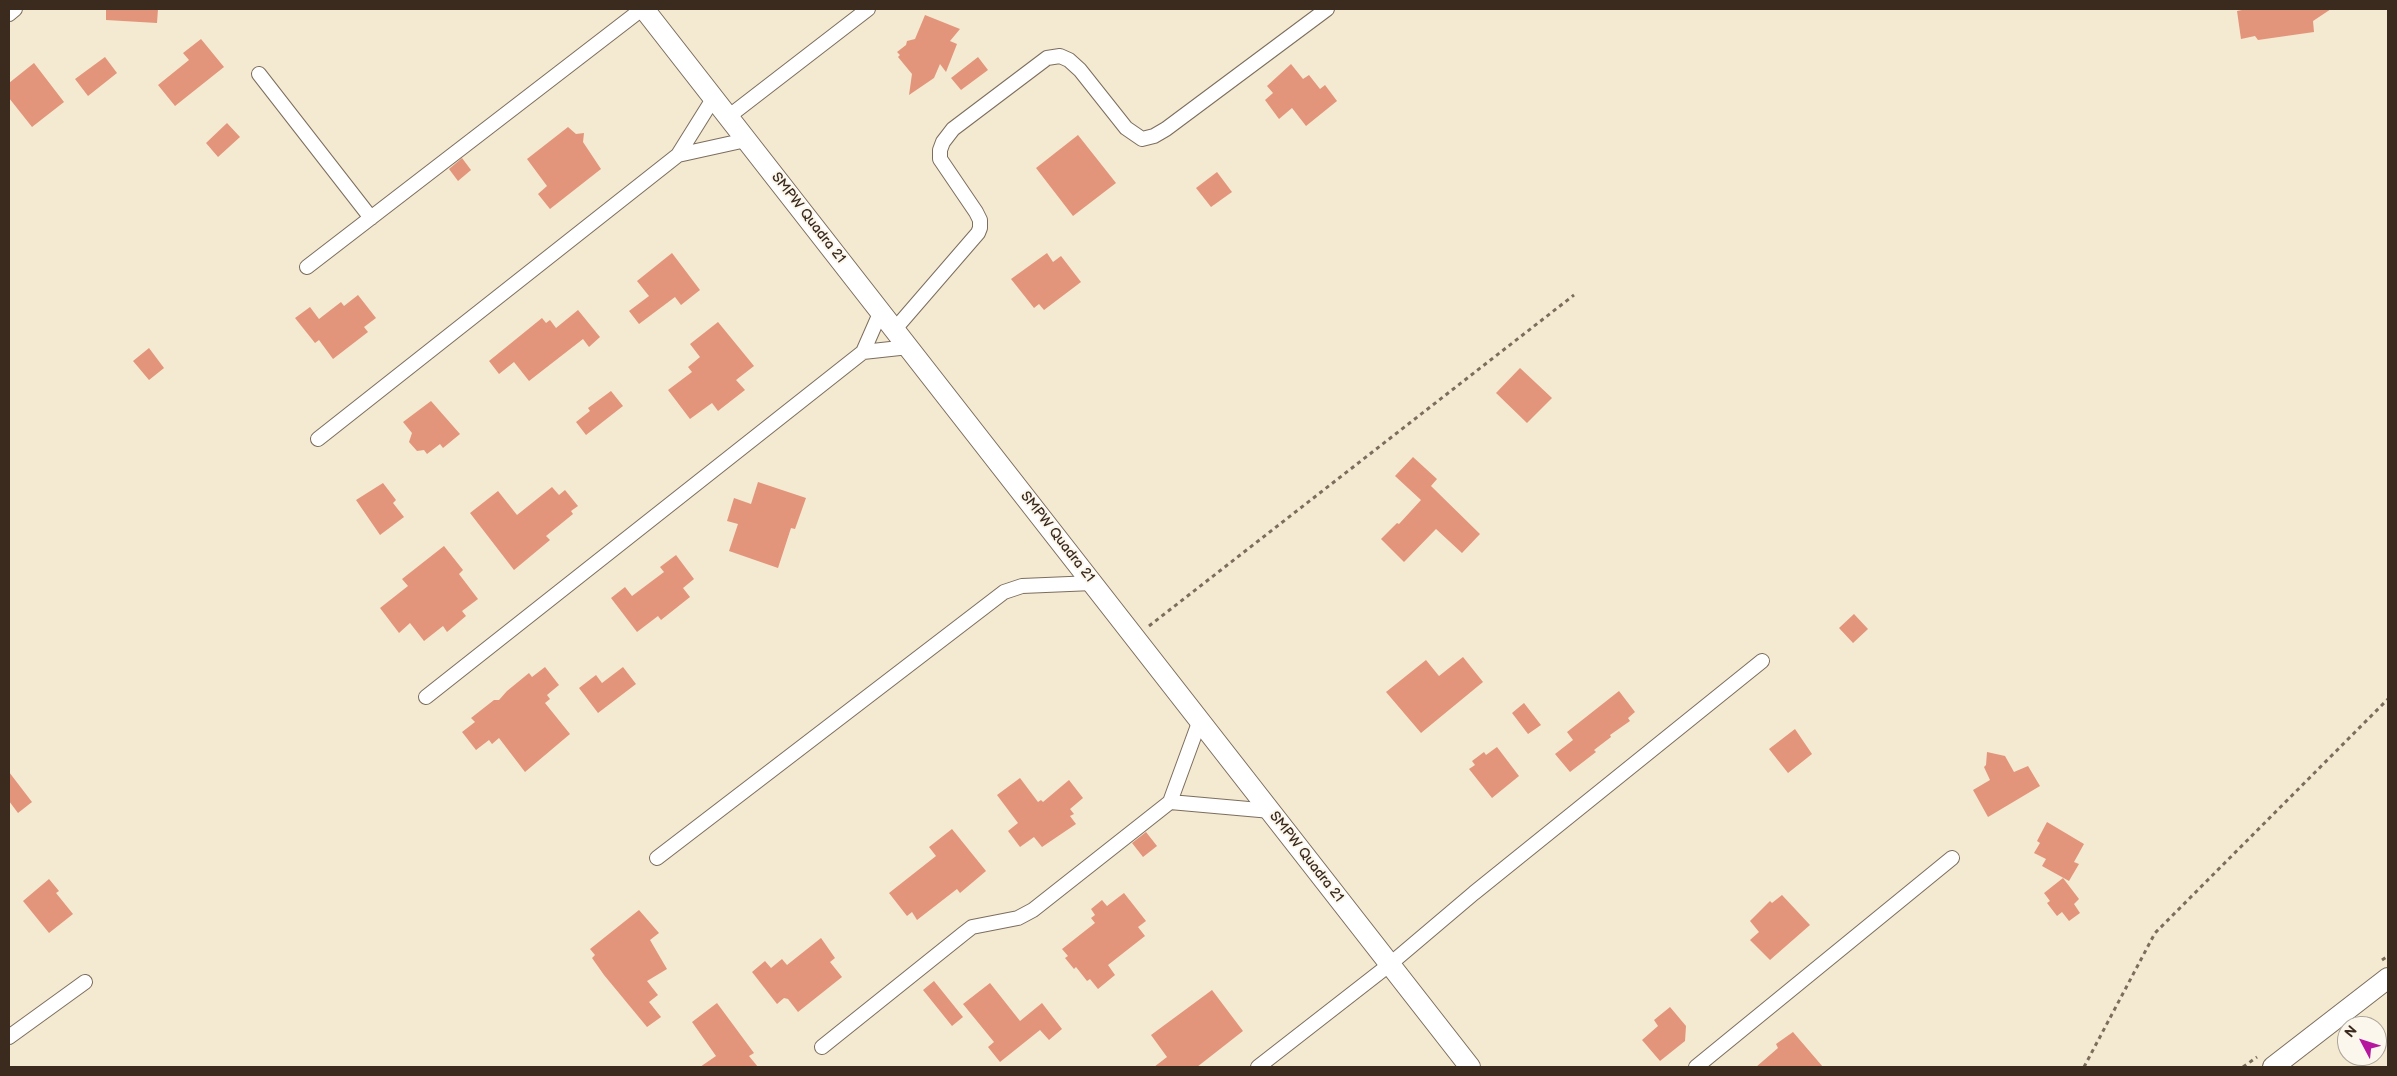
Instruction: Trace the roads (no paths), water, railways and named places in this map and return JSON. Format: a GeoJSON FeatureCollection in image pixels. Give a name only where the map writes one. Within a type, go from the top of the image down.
{"type":"FeatureCollection","features":[{"type":"Feature","properties":{"kind":"street"},"geometry":{"type":"LineString","coordinates":[[9,14],[15,9]]}},
{"type":"Feature","properties":{"kind":"street"},"geometry":{"type":"LineString","coordinates":[[307,267],[643,9]]}},
{"type":"Feature","properties":{"kind":"street","name":"SMPW Quadra 21"},"geometry":{"type":"LineString","coordinates":[[643,9],[881,311],[1470,1067]]}},
{"type":"Feature","properties":{"kind":"street"},"geometry":{"type":"LineString","coordinates":[[728,118],[868,9]]}},
{"type":"Feature","properties":{"kind":"street"},"geometry":{"type":"LineString","coordinates":[[895,329],[978,233],[980,228],[980,220],[976,212],[940,159],[943,142],[953,129],[1046,58],[1060,56],[1069,60],[1080,70],[1126,128],[1142,139],[1154,136],[1166,129],[1327,9]]}},
{"type":"Feature","properties":{"kind":"street"},"geometry":{"type":"LineString","coordinates":[[259,74],[371,218]]}},
{"type":"Feature","properties":{"kind":"street"},"geometry":{"type":"LineString","coordinates":[[318,439],[678,155],[714,99]]}},
{"type":"Feature","properties":{"kind":"street"},"geometry":{"type":"LineString","coordinates":[[678,155],[746,140]]}},
{"type":"Feature","properties":{"kind":"street"},"geometry":{"type":"LineString","coordinates":[[426,697],[863,352],[881,311]]}},
{"type":"Feature","properties":{"kind":"street"},"geometry":{"type":"LineString","coordinates":[[863,352],[909,347]]}},
{"type":"Feature","properties":{"kind":"street"},"geometry":{"type":"LineString","coordinates":[[657,858],[1004,592],[1022,586],[1093,583]]}},
{"type":"Feature","properties":{"kind":"street"},"geometry":{"type":"LineString","coordinates":[[1258,1067],[1389,964],[1474,893],[1762,661]]}},
{"type":"Feature","properties":{"kind":"street"},"geometry":{"type":"LineString","coordinates":[[822,1047],[962,934],[972,927],[1018,918],[1033,910],[1170,802],[1200,720]]}},
{"type":"Feature","properties":{"kind":"street"},"geometry":{"type":"LineString","coordinates":[[1170,802],[1271,811]]}},
{"type":"Feature","properties":{"kind":"street"},"geometry":{"type":"LineString","coordinates":[[1696,1067],[1952,858]]}},
{"type":"Feature","properties":{"kind":"street"},"geometry":{"type":"LineString","coordinates":[[2273,1067],[2388,978]]}},
{"type":"Feature","properties":{"kind":"street"},"geometry":{"type":"LineString","coordinates":[[9,1037],[85,982]]}}]}
